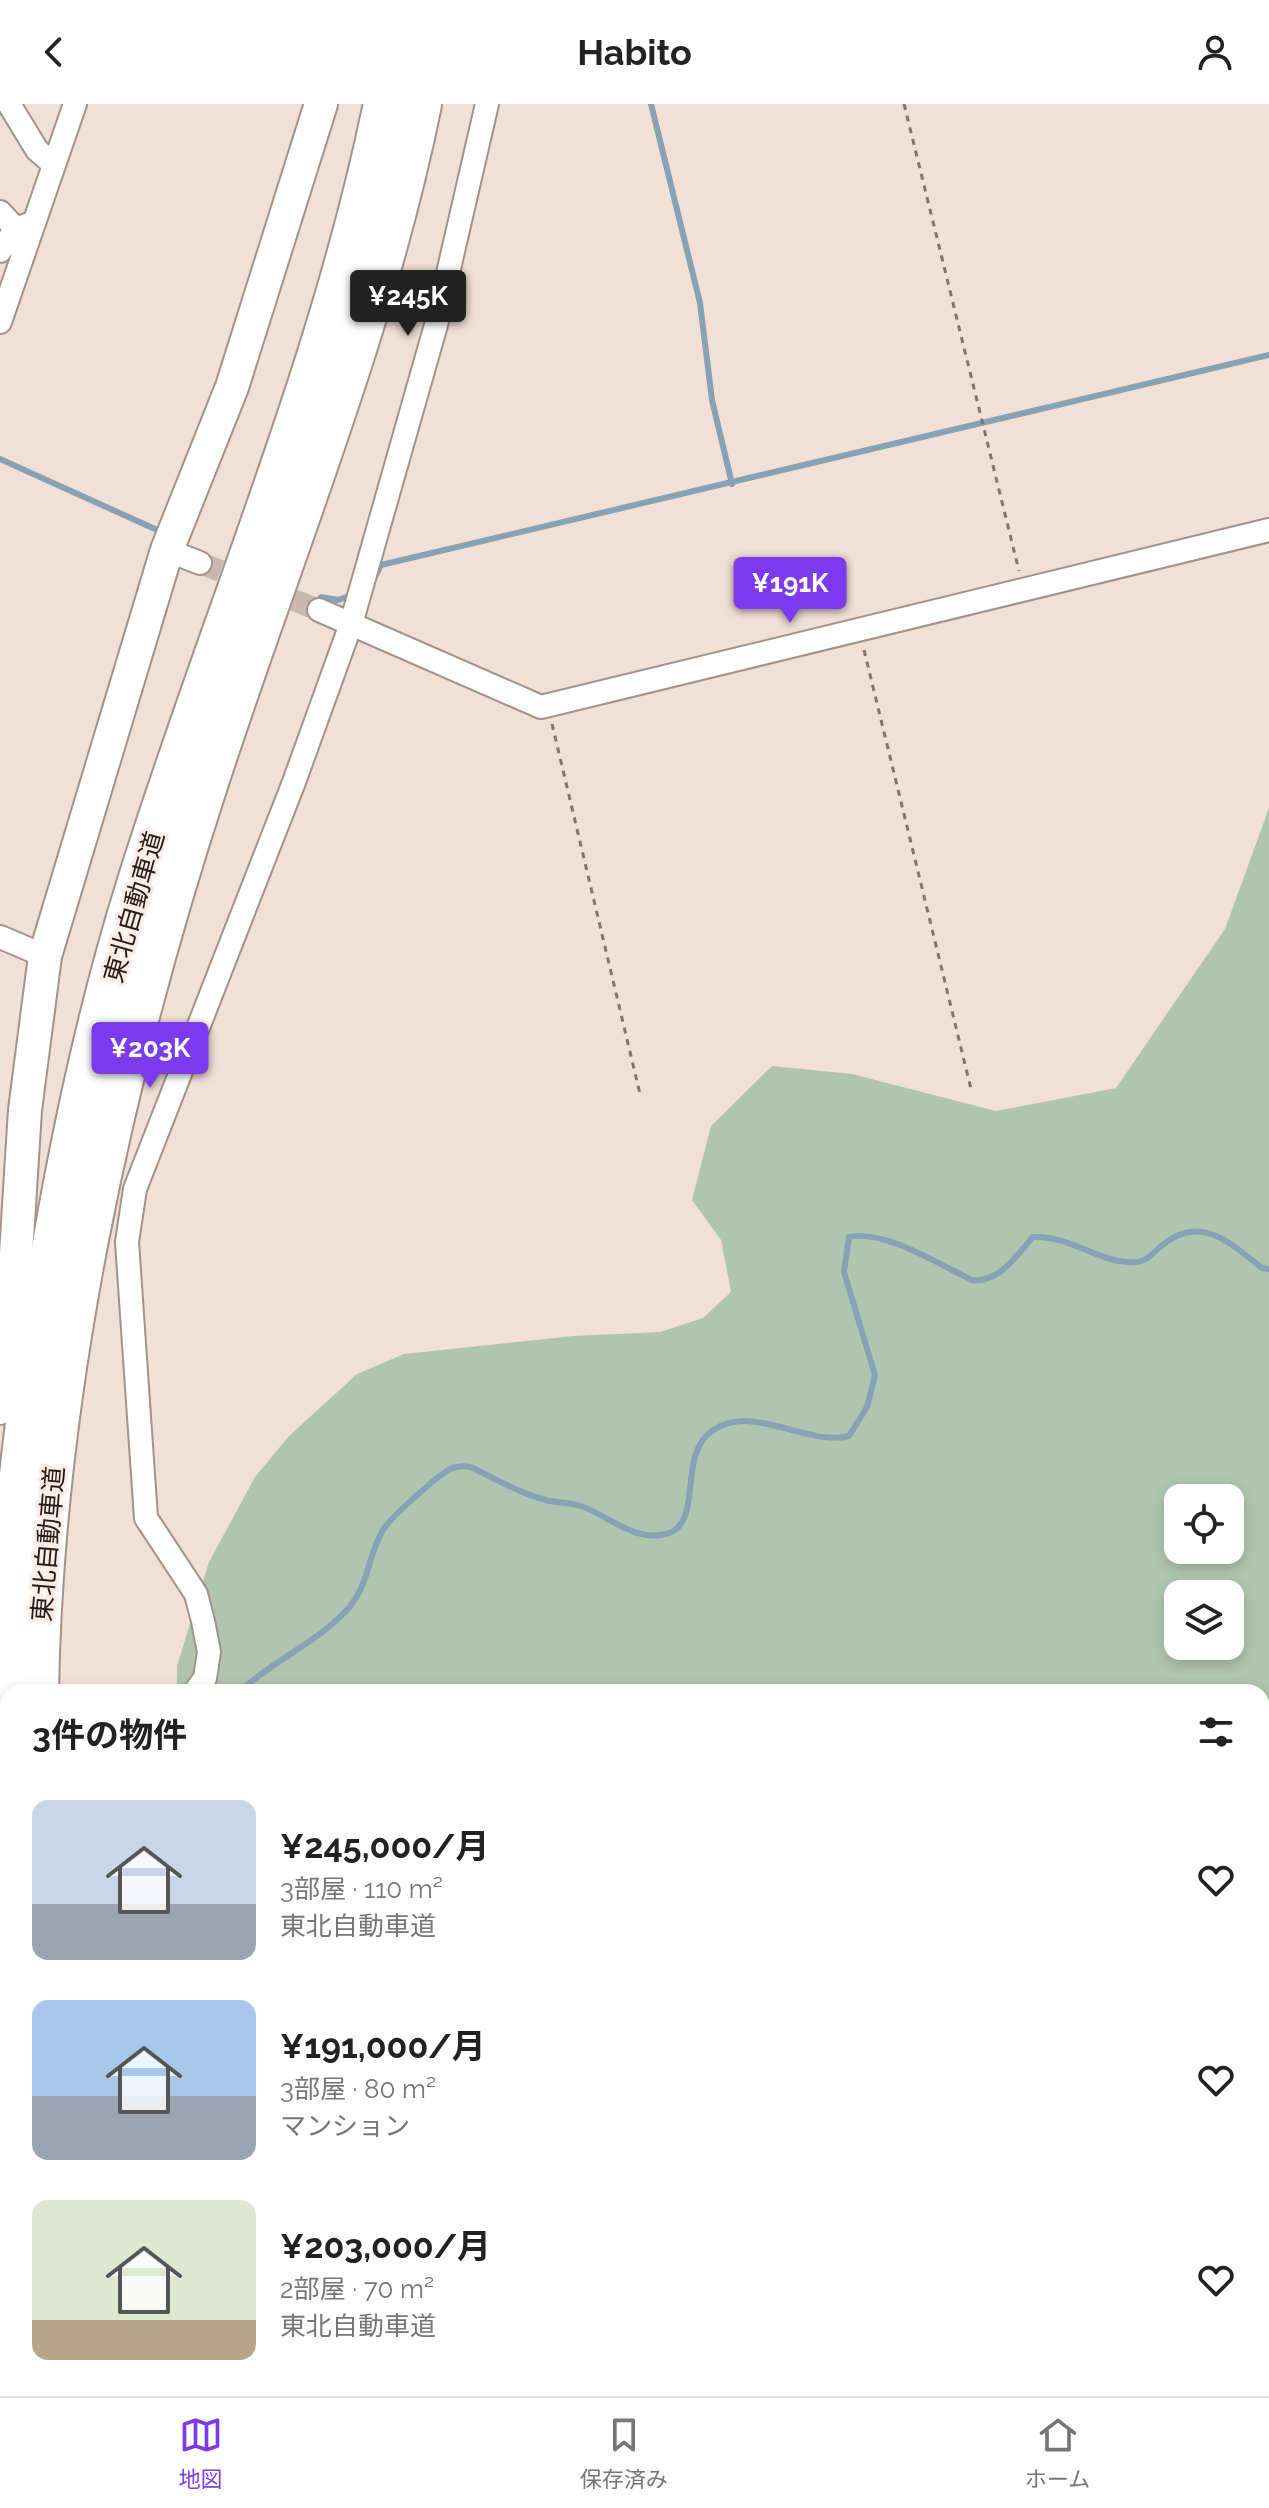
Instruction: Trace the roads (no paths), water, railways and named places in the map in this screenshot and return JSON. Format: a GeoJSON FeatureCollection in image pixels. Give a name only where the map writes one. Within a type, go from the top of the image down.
{"type":"FeatureCollection","features":[{"type":"Feature","properties":{"kind":"highway","name":"東北自動車道"},"geometry":{"type":"LineString","coordinates":[[5,1684],[13,1537],[43,1310],[68,1167],[135,894],[318,357],[385,104]]}},
{"type":"Feature","properties":{"kind":"highway","name":"東北自動車道"},"geometry":{"type":"LineString","coordinates":[[38,1684],[49,1526],[79,1284],[141,998],[206,785],[348,363],[411,149],[420,104]]}},
{"type":"Feature","properties":{"kind":"street"},"geometry":{"type":"LineString","coordinates":[[9,104],[37,150],[52,163]]}},
{"type":"Feature","properties":{"kind":"street"},"geometry":{"type":"LineString","coordinates":[[0,322],[24,226],[75,104]]}},
{"type":"Feature","properties":{"kind":"street"},"geometry":{"type":"LineString","coordinates":[[0,1408],[25,1110],[45,956],[167,550],[232,387],[321,104]]}},
{"type":"Feature","properties":{"kind":"street"},"geometry":{"type":"LineString","coordinates":[[201,1684],[205,1678],[209,1652],[196,1594],[146,1518],[127,1242],[135,1189],[294,782],[351,624],[436,325],[487,104]]}},
{"type":"Feature","properties":{"kind":"street"},"geometry":{"type":"LineString","coordinates":[[0,212],[24,226]]}},
{"type":"Feature","properties":{"kind":"street"},"geometry":{"type":"LineString","coordinates":[[0,251],[24,226]]}},
{"type":"Feature","properties":{"kind":"street"},"geometry":{"type":"LineString","coordinates":[[319,610],[541,707],[1269,530]]}},
{"type":"Feature","properties":{"kind":"street"},"geometry":{"type":"LineString","coordinates":[[167,550],[200,563]]}},
{"type":"Feature","properties":{"kind":"street"},"geometry":{"type":"LineString","coordinates":[[0,937],[45,956]]}},
{"type":"Feature","properties":{"kind":"waterway"},"geometry":{"type":"LineString","coordinates":[[651,104],[700,303],[712,400],[732,484]]}},
{"type":"Feature","properties":{"kind":"waterway"},"geometry":{"type":"LineString","coordinates":[[373,581],[381,565],[1269,355]]}},
{"type":"Feature","properties":{"kind":"waterway"},"geometry":{"type":"LineString","coordinates":[[0,459],[155,529]]}},
{"type":"Feature","properties":{"kind":"waterway"},"geometry":{"type":"LineString","coordinates":[[321,597],[338,600],[352,595]]}},
{"type":"Feature","properties":{"kind":"waterway"},"geometry":{"type":"LineString","coordinates":[[249,1684],[320,1634],[345,1612],[364,1582],[383,1530],[414,1498],[450,1469],[471,1467],[527,1494],[581,1506],[622,1527],[654,1536],[678,1528],[685,1517],[695,1456],[701,1442],[712,1431],[728,1423],[745,1421],[815,1436],[849,1436],[867,1407],[875,1375],[844,1272],[849,1237],[863,1236],[895,1243],[972,1280],[982,1280],[999,1272],[1033,1237],[1059,1240],[1116,1260],[1138,1262],[1174,1237],[1200,1232],[1225,1241],[1262,1268],[1269,1269]]}},
{"type":"Feature","properties":{"kind":"tunnel"},"geometry":{"type":"LineString","coordinates":[[200,563],[319,610]]}}]}
